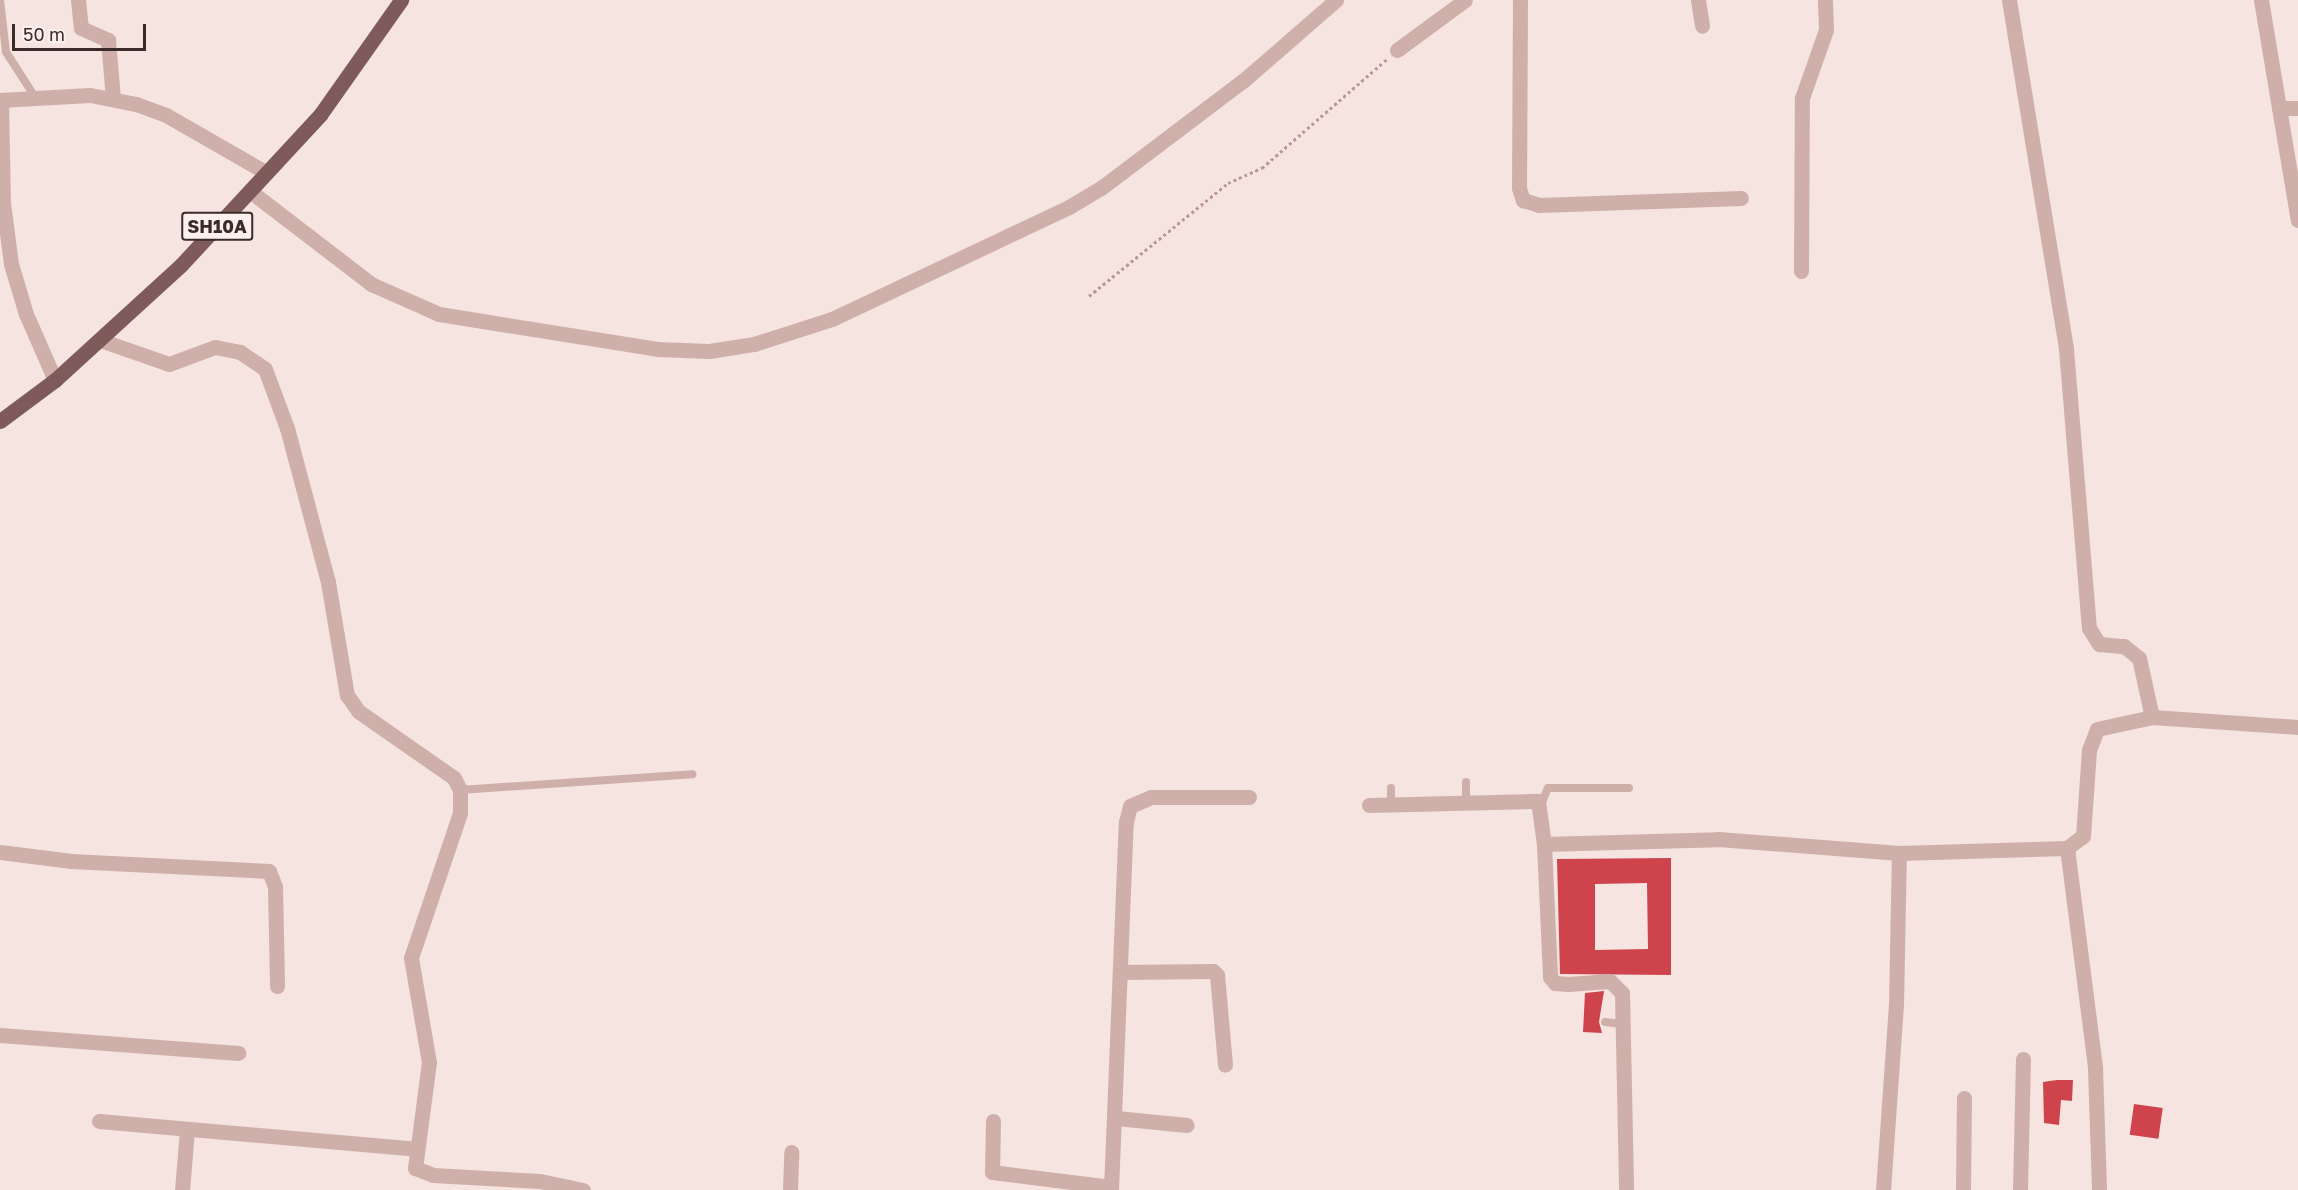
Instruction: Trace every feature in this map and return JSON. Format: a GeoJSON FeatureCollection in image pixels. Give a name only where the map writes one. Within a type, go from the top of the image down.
{"type":"FeatureCollection","features":[{"type":"Feature","properties":{"kind":"main road","name":"SH10A"},"geometry":{"type":"LineString","coordinates":[[0,421],[55,380],[181,265],[320,115],[401,0]]}},
{"type":"Feature","properties":{"kind":"street"},"geometry":{"type":"LineString","coordinates":[[78,0],[81,28],[108,40],[113,98]]}},
{"type":"Feature","properties":{"kind":"street"},"geometry":{"type":"LineString","coordinates":[[250,191],[370,284],[439,314],[657,349],[709,351],[754,344],[832,319],[1077,203],[1244,80],[1336,0]]}},
{"type":"Feature","properties":{"kind":"street"},"geometry":{"type":"LineString","coordinates":[[1397,50],[1465,0]]}},
{"type":"Feature","properties":{"kind":"street"},"geometry":{"type":"LineString","coordinates":[[1520,0],[1519,188],[1523,200],[1539,205],[1741,198]]}},
{"type":"Feature","properties":{"kind":"street"},"geometry":{"type":"LineString","coordinates":[[1698,0],[1702,26]]}},
{"type":"Feature","properties":{"kind":"street"},"geometry":{"type":"LineString","coordinates":[[1801,271],[1802,98],[1826,30],[1825,0]]}},
{"type":"Feature","properties":{"kind":"street"},"geometry":{"type":"LineString","coordinates":[[2009,0],[2066,349],[2089,628],[2099,644],[2124,646],[2139,658],[2152,717]]}},
{"type":"Feature","properties":{"kind":"street"},"geometry":{"type":"LineString","coordinates":[[2261,0],[2298,220]]}},
{"type":"Feature","properties":{"kind":"street"},"geometry":{"type":"LineString","coordinates":[[55,380],[26,314],[11,264],[3,203],[0,100],[36,97],[113,98],[166,115],[267,173]]}},
{"type":"Feature","properties":{"kind":"street"},"geometry":{"type":"LineString","coordinates":[[2279,108],[2298,108]]}},
{"type":"Feature","properties":{"kind":"street"},"geometry":{"type":"LineString","coordinates":[[100,340],[169,364],[215,347],[240,352],[265,369],[272,380],[287,428],[328,582],[347,695],[358,711],[454,778],[460,790],[460,813],[411,958],[429,1062],[415,1168],[427,1174],[583,1190]]}},
{"type":"Feature","properties":{"kind":"street"},"geometry":{"type":"LineString","coordinates":[[1544,844],[1718,839],[1899,853],[2067,848],[2083,836],[2091,737],[2107,725],[2152,717],[2298,727]]}},
{"type":"Feature","properties":{"kind":"street"},"geometry":{"type":"LineString","coordinates":[[993,1121],[992,1172],[1111,1189],[1130,806],[1151,797],[1249,797]]}},
{"type":"Feature","properties":{"kind":"street"},"geometry":{"type":"LineString","coordinates":[[1369,805],[1531,798],[1541,807],[1550,976],[1555,983],[1610,981],[1617,985],[1622,993],[1626,1190]]}},
{"type":"Feature","properties":{"kind":"street"},"geometry":{"type":"LineString","coordinates":[[2067,848],[2095,1068],[2100,1190]]}},
{"type":"Feature","properties":{"kind":"street"},"geometry":{"type":"LineString","coordinates":[[0,852],[71,861],[269,871],[275,887],[277,986]]}},
{"type":"Feature","properties":{"kind":"street"},"geometry":{"type":"LineString","coordinates":[[1883,1190],[1896,1005],[1899,853]]}},
{"type":"Feature","properties":{"kind":"street"},"geometry":{"type":"LineString","coordinates":[[1120,972],[1213,971],[1217,975],[1225,1065]]}},
{"type":"Feature","properties":{"kind":"street"},"geometry":{"type":"LineString","coordinates":[[0,1035],[238,1053]]}},
{"type":"Feature","properties":{"kind":"street"},"geometry":{"type":"LineString","coordinates":[[2020,1190],[2023,1059]]}},
{"type":"Feature","properties":{"kind":"street"},"geometry":{"type":"LineString","coordinates":[[1963,1190],[1964,1098]]}},
{"type":"Feature","properties":{"kind":"street"},"geometry":{"type":"LineString","coordinates":[[1116,1118],[1187,1125]]}},
{"type":"Feature","properties":{"kind":"street"},"geometry":{"type":"LineString","coordinates":[[99,1121],[416,1149]]}},
{"type":"Feature","properties":{"kind":"street"},"geometry":{"type":"LineString","coordinates":[[182,1190],[187,1130]]}},
{"type":"Feature","properties":{"kind":"street"},"geometry":{"type":"LineString","coordinates":[[790,1190],[791,1152]]}},
{"type":"Feature","properties":{"kind":"lane"},"geometry":{"type":"LineString","coordinates":[[0,0],[6,52],[36,97]]}},
{"type":"Feature","properties":{"kind":"lane"},"geometry":{"type":"LineString","coordinates":[[460,790],[692,774]]}},
{"type":"Feature","properties":{"kind":"lane"},"geometry":{"type":"LineString","coordinates":[[1466,782],[1466,801]]}},
{"type":"Feature","properties":{"kind":"lane"},"geometry":{"type":"LineString","coordinates":[[1391,788],[1391,804]]}},
{"type":"Feature","properties":{"kind":"lane"},"geometry":{"type":"LineString","coordinates":[[1541,807],[1548,788],[1629,788]]}},
{"type":"Feature","properties":{"kind":"lane"},"geometry":{"type":"LineString","coordinates":[[1605,1022],[1622,1024]]}},
{"type":"Feature","properties":{"kind":"path"},"geometry":{"type":"LineString","coordinates":[[1089,296],[1228,183],[1262,168],[1397,50]]}},
{"type":"Feature","properties":{"kind":"building"},"geometry":{"type":"Polygon","coordinates":[[[1671,858],[1671,975],[1560,974],[1557,859],[1671,858]],[[1647,883],[1595,884],[1595,950],[1648,949],[1647,883]]]}},
{"type":"Feature","properties":{"kind":"building"},"geometry":{"type":"Polygon","coordinates":[[[1604,991],[1599,1022],[1602,1033],[1583,1032],[1585,993],[1604,991]]]}},
{"type":"Feature","properties":{"kind":"building"},"geometry":{"type":"Polygon","coordinates":[[[2073,1080],[2072,1101],[2061,1100],[2059,1125],[2044,1123],[2043,1082],[2073,1080]]]}},
{"type":"Feature","properties":{"kind":"building"},"geometry":{"type":"Polygon","coordinates":[[[2134,1104],[2163,1108],[2158,1139],[2130,1135],[2134,1104]]]}}]}
